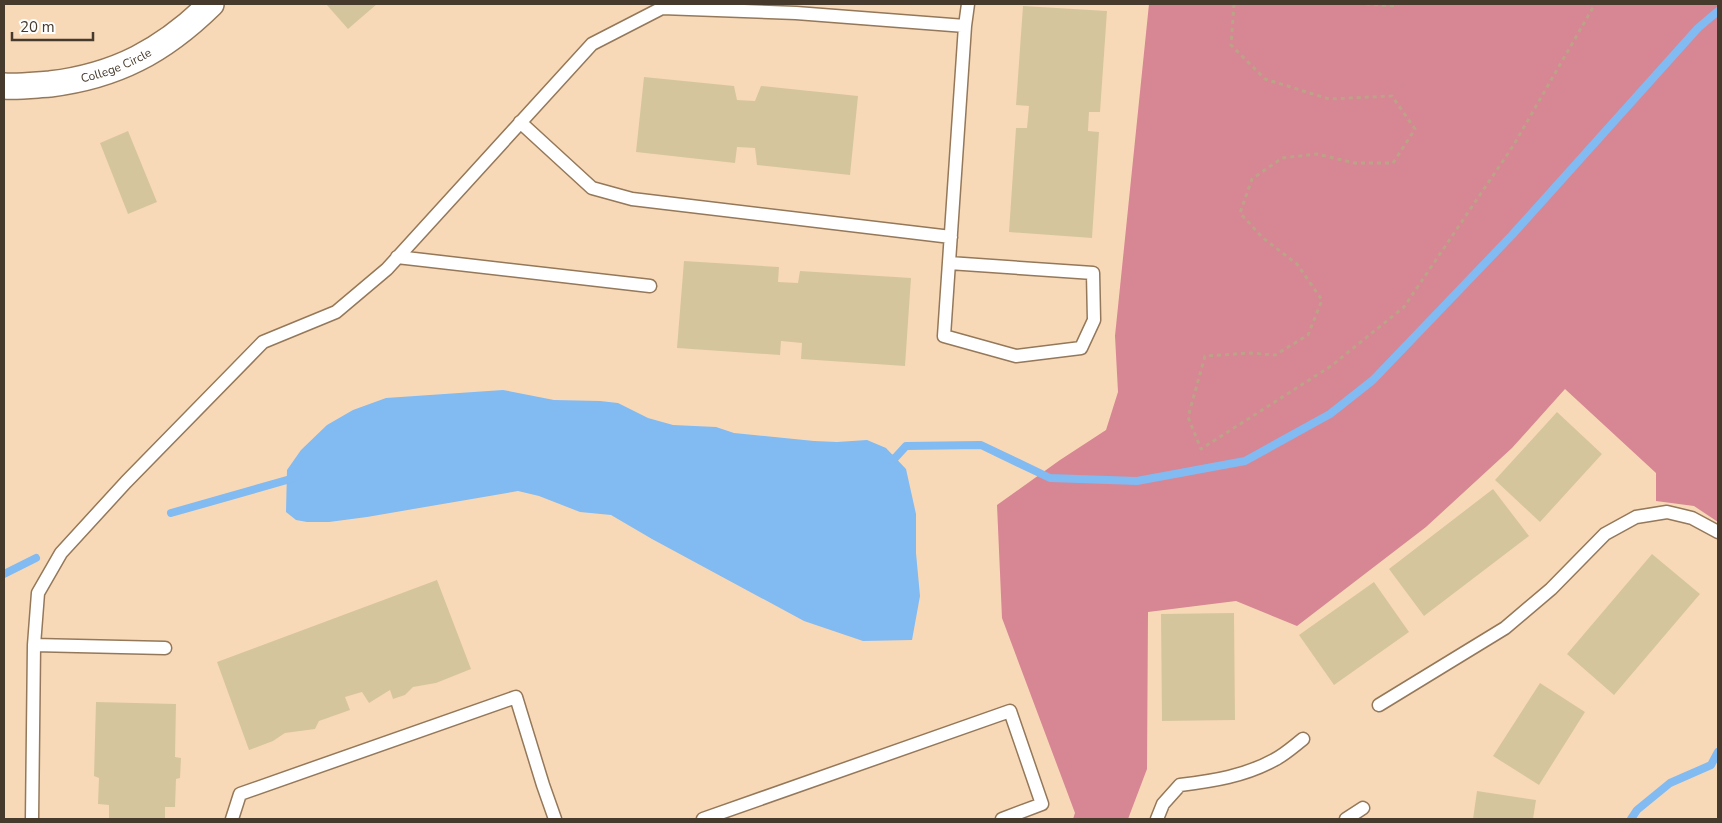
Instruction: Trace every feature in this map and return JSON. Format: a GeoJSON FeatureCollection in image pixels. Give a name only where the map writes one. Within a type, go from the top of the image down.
{"type":"FeatureCollection","features":[{"type":"Feature","properties":{"kind":"street","name":"College Circle"},"geometry":{"type":"LineString","coordinates":[[4,86],[19,87],[76,81],[120,68],[153,51],[197,17],[210,4]]}},
{"type":"Feature","properties":{"kind":"lane"},"geometry":{"type":"LineString","coordinates":[[949,263],[1093,273],[1094,320],[1082,348],[1016,356],[944,336],[965,26],[968,4]]}},
{"type":"Feature","properties":{"kind":"lane"},"geometry":{"type":"LineString","coordinates":[[32,819],[34,646],[38,593],[62,553],[126,482],[264,342],[336,312],[387,268],[592,44],[662,8],[796,13],[965,26]]}},
{"type":"Feature","properties":{"kind":"lane"},"geometry":{"type":"LineString","coordinates":[[520,122],[592,188],[632,199],[951,237]]}},
{"type":"Feature","properties":{"kind":"lane"},"geometry":{"type":"LineString","coordinates":[[397,257],[650,286]]}},
{"type":"Feature","properties":{"kind":"lane"},"geometry":{"type":"LineString","coordinates":[[1379,705],[1505,628],[1551,589],[1605,534],[1636,517],[1667,512],[1692,518],[1718,532]]}},
{"type":"Feature","properties":{"kind":"lane"},"geometry":{"type":"LineString","coordinates":[[34,646],[165,648]]}},
{"type":"Feature","properties":{"kind":"lane"},"geometry":{"type":"LineString","coordinates":[[232,819],[240,794],[516,697],[543,785],[556,819]]}},
{"type":"Feature","properties":{"kind":"lane"},"geometry":{"type":"LineString","coordinates":[[704,819],[1010,711],[1042,804],[1002,819]]}},
{"type":"Feature","properties":{"kind":"lane"},"geometry":{"type":"LineString","coordinates":[[1157,819],[1163,804],[1180,785],[1247,773],[1276,760],[1303,740]]}},
{"type":"Feature","properties":{"kind":"lane"},"geometry":{"type":"LineString","coordinates":[[1346,819],[1363,808]]}},
{"type":"Feature","properties":{"kind":"path"},"geometry":{"type":"LineString","coordinates":[[1234,4],[1231,45],[1265,80],[1329,100],[1392,96],[1415,129],[1393,163],[1355,163],[1317,154],[1282,158],[1252,179],[1240,213],[1263,238],[1297,264],[1322,300],[1308,335],[1274,355],[1250,353],[1205,356],[1188,417],[1201,449],[1331,366],[1404,307],[1513,146],[1595,4]]}},
{"type":"Feature","properties":{"kind":"path"},"geometry":{"type":"LineString","coordinates":[[1366,4],[1392,6],[1399,4]]}},
{"type":"Feature","properties":{"kind":"shaded area"},"geometry":{"type":"Polygon","coordinates":[[[1149,4],[1718,4],[1718,522],[1694,506],[1656,501],[1656,473],[1565,389],[1512,448],[1426,527],[1297,626],[1236,601],[1148,612],[1147,769],[1128,819],[1073,819],[1075,813],[1002,618],[997,505],[1106,430],[1118,392],[1115,336],[1149,4]]]}},
{"type":"Feature","properties":{"kind":"water"},"geometry":{"type":"Polygon","coordinates":[[[503,390],[554,400],[618,403],[648,418],[673,425],[716,427],[734,433],[814,441],[867,440],[886,448],[906,469],[916,514],[916,553],[920,596],[912,640],[863,641],[804,621],[611,515],[580,512],[539,496],[518,491],[329,522],[296,520],[286,512],[287,470],[301,450],[327,425],[353,410],[386,398],[503,390]]]}},
{"type":"Feature","properties":{"kind":"building"},"geometry":{"type":"Polygon","coordinates":[[[326,4],[377,4],[348,29],[326,4]]]}},
{"type":"Feature","properties":{"kind":"building"},"geometry":{"type":"Polygon","coordinates":[[[1023,6],[1107,11],[1100,112],[1089,112],[1088,131],[1099,132],[1092,238],[1009,232],[1016,128],[1027,128],[1029,106],[1016,105],[1023,6]]]}},
{"type":"Feature","properties":{"kind":"building"},"geometry":{"type":"Polygon","coordinates":[[[644,77],[734,86],[737,100],[755,101],[761,86],[858,96],[850,175],[757,165],[755,148],[737,147],[735,163],[636,152],[644,77]]]}},
{"type":"Feature","properties":{"kind":"building"},"geometry":{"type":"Polygon","coordinates":[[[128,131],[157,202],[128,214],[100,143],[128,131]]]}},
{"type":"Feature","properties":{"kind":"building"},"geometry":{"type":"Polygon","coordinates":[[[684,261],[779,267],[778,282],[798,283],[800,271],[911,278],[905,366],[801,359],[802,343],[781,341],[780,355],[677,348],[684,261]]]}},
{"type":"Feature","properties":{"kind":"building"},"geometry":{"type":"Polygon","coordinates":[[[1557,412],[1602,454],[1540,522],[1495,480],[1557,412]]]}},
{"type":"Feature","properties":{"kind":"building"},"geometry":{"type":"Polygon","coordinates":[[[1493,489],[1529,536],[1424,616],[1389,569],[1493,489]]]}},
{"type":"Feature","properties":{"kind":"building"},"geometry":{"type":"Polygon","coordinates":[[[1652,554],[1700,594],[1614,695],[1567,654],[1652,554]]]}},
{"type":"Feature","properties":{"kind":"building"},"geometry":{"type":"Polygon","coordinates":[[[437,580],[471,669],[436,683],[413,687],[405,695],[393,699],[390,690],[369,703],[362,692],[345,697],[350,710],[319,721],[315,729],[285,733],[273,741],[249,750],[217,662],[437,580]]]}},
{"type":"Feature","properties":{"kind":"building"},"geometry":{"type":"Polygon","coordinates":[[[1374,582],[1409,632],[1334,685],[1299,635],[1374,582]]]}},
{"type":"Feature","properties":{"kind":"building"},"geometry":{"type":"Polygon","coordinates":[[[1234,613],[1235,720],[1162,721],[1161,614],[1234,613]]]}},
{"type":"Feature","properties":{"kind":"building"},"geometry":{"type":"Polygon","coordinates":[[[1540,683],[1585,712],[1539,785],[1493,756],[1540,683]]]}},
{"type":"Feature","properties":{"kind":"building"},"geometry":{"type":"Polygon","coordinates":[[[96,702],[176,704],[175,757],[181,758],[180,778],[176,779],[175,807],[165,807],[165,819],[109,819],[109,805],[98,804],[99,778],[94,776],[96,702]]]}},
{"type":"Feature","properties":{"kind":"building"},"geometry":{"type":"Polygon","coordinates":[[[1477,791],[1536,800],[1533,819],[1473,819],[1477,791]]]}},
{"type":"Feature","properties":{"kind":"waterway"},"geometry":{"type":"LineString","coordinates":[[887,460],[895,458],[906,446],[981,445],[1050,478],[1137,481],[1245,461],[1330,414],[1373,380],[1512,235],[1698,28],[1718,11]]}},
{"type":"Feature","properties":{"kind":"waterway"},"geometry":{"type":"LineString","coordinates":[[171,513],[294,478]]}},
{"type":"Feature","properties":{"kind":"waterway"},"geometry":{"type":"LineString","coordinates":[[4,574],[36,558]]}},
{"type":"Feature","properties":{"kind":"waterway"},"geometry":{"type":"LineString","coordinates":[[1631,819],[1637,810],[1670,783],[1711,765],[1718,752]]}}]}
